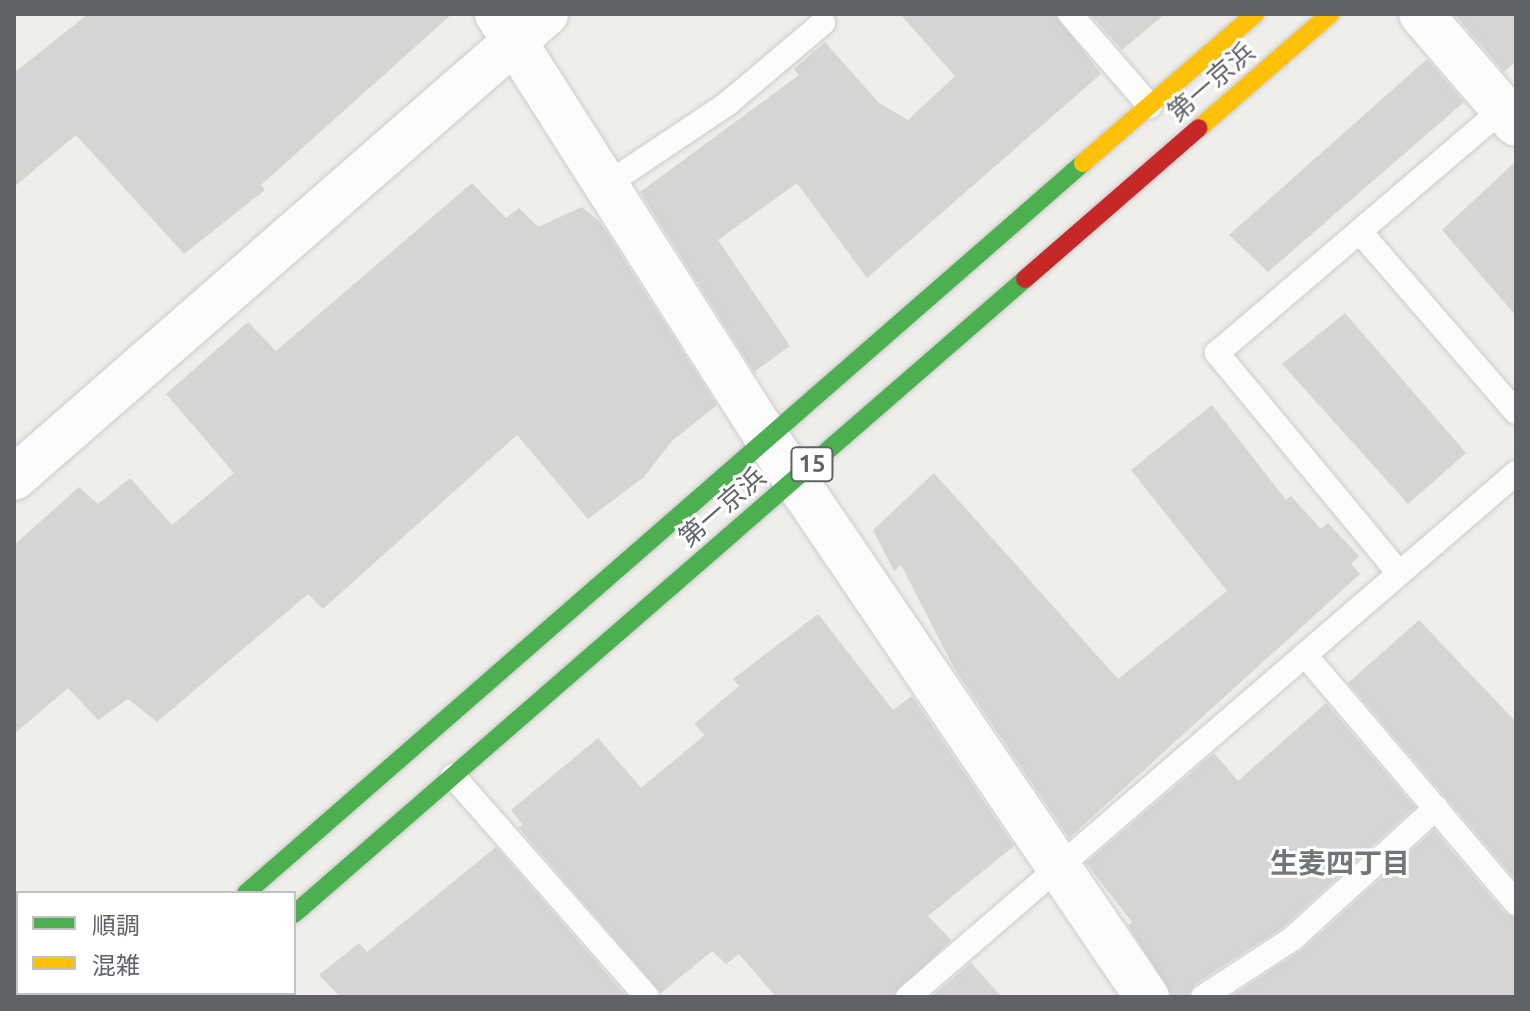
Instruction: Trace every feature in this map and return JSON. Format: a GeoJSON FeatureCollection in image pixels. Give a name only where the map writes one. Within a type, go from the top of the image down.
{"type":"FeatureCollection","features":[{"type":"Feature","properties":{"kind":"highway","name":"第一京浜"},"geometry":{"type":"LineString","coordinates":[[248,891],[1255,14]]}},
{"type":"Feature","properties":{"kind":"highway","name":"第一京浜"},"geometry":{"type":"LineString","coordinates":[[296,912],[1330,14]]}},
{"type":"Feature","properties":{"kind":"street"},"geometry":{"type":"LineString","coordinates":[[1421,14],[1510,117]]}},
{"type":"Feature","properties":{"kind":"street"},"geometry":{"type":"LineString","coordinates":[[14,478],[519,23],[606,185],[767,438],[1061,865],[1147,997]]}},
{"type":"Feature","properties":{"kind":"lane"},"geometry":{"type":"LineString","coordinates":[[1070,14],[1150,106]]}},
{"type":"Feature","properties":{"kind":"lane"},"geometry":{"type":"LineString","coordinates":[[606,185],[727,104],[823,23]]}},
{"type":"Feature","properties":{"kind":"lane"},"geometry":{"type":"LineString","coordinates":[[1399,573],[1217,353],[1360,232],[1510,117]]}},
{"type":"Feature","properties":{"kind":"lane"},"geometry":{"type":"LineString","coordinates":[[1360,232],[1516,412]]}},
{"type":"Feature","properties":{"kind":"lane"},"geometry":{"type":"LineString","coordinates":[[908,997],[1516,473]]}},
{"type":"Feature","properties":{"kind":"lane"},"geometry":{"type":"LineString","coordinates":[[1305,655],[1516,903]]}},
{"type":"Feature","properties":{"kind":"lane"},"geometry":{"type":"LineString","coordinates":[[453,776],[647,997]]}},
{"type":"Feature","properties":{"kind":"lane"},"geometry":{"type":"LineString","coordinates":[[1203,997],[1292,939],[1436,808]]}},
{"type":"Feature","properties":{"kind":"building"},"geometry":{"type":"Polygon","coordinates":[[[88,14],[452,14],[261,185],[265,190],[184,254],[76,135],[14,187],[14,73],[88,14]]]}},
{"type":"Feature","properties":{"kind":"building"},"geometry":{"type":"Polygon","coordinates":[[[900,14],[1055,14],[1101,74],[867,278],[797,183],[718,240],[790,346],[754,372],[640,192],[799,75],[794,69],[825,42],[879,103],[908,120],[955,76],[900,14]]]}},
{"type":"Feature","properties":{"kind":"building"},"geometry":{"type":"Polygon","coordinates":[[[1090,14],[1165,14],[1122,50],[1090,14]]]}},
{"type":"Feature","properties":{"kind":"building"},"geometry":{"type":"Polygon","coordinates":[[[1454,14],[1516,14],[1516,62],[1504,72],[1454,14]]]}},
{"type":"Feature","properties":{"kind":"building"},"geometry":{"type":"Polygon","coordinates":[[[1427,59],[1464,102],[1268,272],[1229,235],[1427,59]]]}},
{"type":"Feature","properties":{"kind":"building"},"geometry":{"type":"Polygon","coordinates":[[[1516,161],[1516,316],[1442,230],[1516,161]]]}},
{"type":"Feature","properties":{"kind":"building"},"geometry":{"type":"Polygon","coordinates":[[[472,183],[506,218],[519,208],[538,227],[582,207],[600,222],[717,405],[672,441],[644,477],[588,519],[517,435],[323,609],[308,594],[157,722],[128,699],[98,720],[68,688],[14,734],[14,545],[79,487],[98,504],[130,478],[172,525],[234,473],[166,394],[248,322],[276,351],[472,183]]]}},
{"type":"Feature","properties":{"kind":"building"},"geometry":{"type":"Polygon","coordinates":[[[1345,313],[1466,453],[1408,504],[1282,364],[1345,313]]]}},
{"type":"Feature","properties":{"kind":"building"},"geometry":{"type":"Polygon","coordinates":[[[1212,405],[1286,500],[1291,496],[1321,529],[1328,523],[1359,556],[1351,564],[1360,574],[1069,838],[954,668],[901,565],[894,571],[873,530],[934,473],[1118,679],[1227,591],[1131,470],[1212,405]]]}},
{"type":"Feature","properties":{"kind":"building"},"geometry":{"type":"Polygon","coordinates":[[[818,614],[893,710],[912,696],[1014,846],[928,916],[951,940],[893,997],[776,997],[739,954],[726,964],[712,951],[661,993],[519,828],[523,825],[511,810],[598,738],[641,788],[705,735],[694,724],[739,686],[733,679],[818,614]]]}},
{"type":"Feature","properties":{"kind":"building"},"geometry":{"type":"Polygon","coordinates":[[[1419,620],[1516,722],[1516,880],[1348,683],[1419,620]]]}},
{"type":"Feature","properties":{"kind":"building"},"geometry":{"type":"Polygon","coordinates":[[[1326,703],[1415,807],[1283,927],[1195,984],[1188,997],[1173,997],[1128,925],[1132,922],[1086,863],[1214,753],[1238,781],[1326,703]]]}},
{"type":"Feature","properties":{"kind":"building"},"geometry":{"type":"Polygon","coordinates":[[[1434,830],[1505,913],[1516,918],[1516,997],[1230,997],[1302,950],[1434,830]]]}},
{"type":"Feature","properties":{"kind":"building"},"geometry":{"type":"Polygon","coordinates":[[[496,847],[627,997],[340,997],[319,975],[359,943],[367,952],[496,847]]]}},
{"type":"Feature","properties":{"kind":"building"},"geometry":{"type":"Polygon","coordinates":[[[971,963],[1002,997],[931,997],[971,963]]]}},
{"type":"Feature","properties":{"kind":"traffic: fast"},"geometry":{"type":"LineString","coordinates":[[248,891],[1083,163]]}},
{"type":"Feature","properties":{"kind":"traffic: fast"},"geometry":{"type":"LineString","coordinates":[[296,912],[1025,279]]}},
{"type":"Feature","properties":{"kind":"traffic: slow"},"geometry":{"type":"LineString","coordinates":[[1083,163],[1255,14]]}},
{"type":"Feature","properties":{"kind":"traffic: slow"},"geometry":{"type":"LineString","coordinates":[[1199,128],[1330,14]]}},
{"type":"Feature","properties":{"kind":"traffic: jam"},"geometry":{"type":"LineString","coordinates":[[1025,279],[1199,128]]}},
{"type":"Feature","properties":{"kind":"district","name":"生麦四丁目"},"geometry":{"type":"Point","coordinates":[1340,863]}}]}
